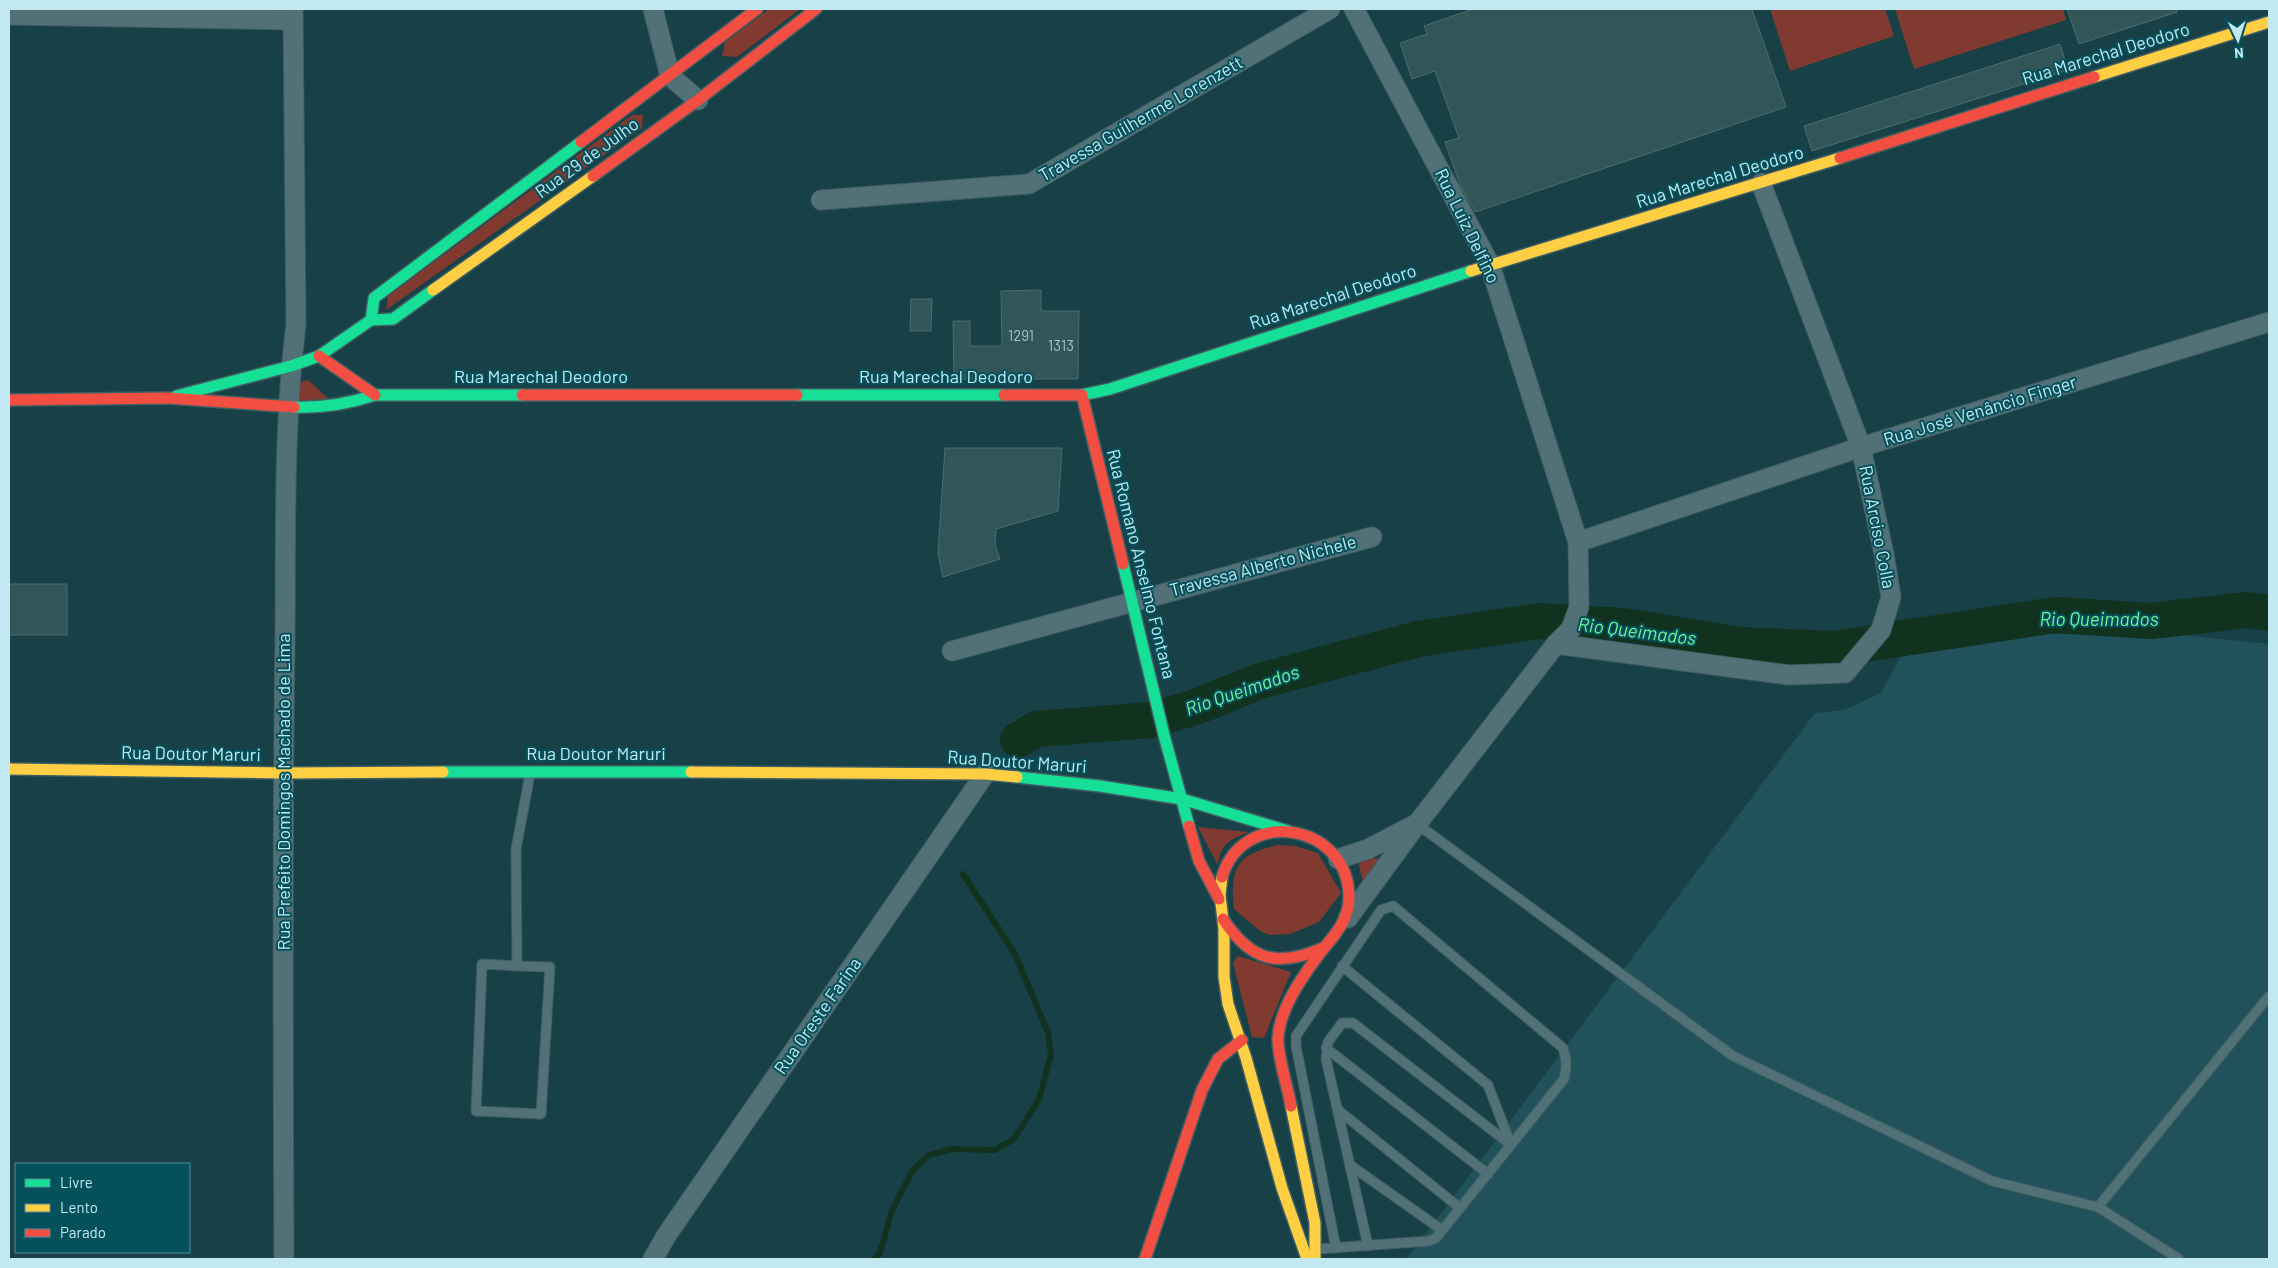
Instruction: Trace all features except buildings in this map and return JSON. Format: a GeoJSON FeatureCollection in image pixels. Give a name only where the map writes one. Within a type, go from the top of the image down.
{"type":"FeatureCollection","features":[{"type":"Feature","properties":{"kind":"main road","name":"Rua 29 de Julho"},"geometry":{"type":"LineString","coordinates":[[371,320],[374,298],[757,9]]}},
{"type":"Feature","properties":{"kind":"main road","name":"Rua 29 de Julho"},"geometry":{"type":"LineString","coordinates":[[291,366],[319,356],[371,320],[392,319],[698,100],[816,9]]}},
{"type":"Feature","properties":{"kind":"main road","name":"Rua Marechal Deodoro"},"geometry":{"type":"LineString","coordinates":[[9,400],[168,398],[290,407],[360,402],[375,395],[1082,395],[1110,388],[1490,265],[1761,184],[2264,21]]}},
{"type":"Feature","properties":{"kind":"main road"},"geometry":{"type":"LineString","coordinates":[[319,356],[375,395]]}},
{"type":"Feature","properties":{"kind":"main road","name":"Rua Marechal Deodoro"},"geometry":{"type":"LineString","coordinates":[[168,398],[291,366]]}},
{"type":"Feature","properties":{"kind":"main road","name":"Rua Romano Anselmo Fontana"},"geometry":{"type":"LineString","coordinates":[[1082,395],[1131,602],[1182,799]]}},
{"type":"Feature","properties":{"kind":"main road","name":"Rua Doutor Maruri"},"geometry":{"type":"LineString","coordinates":[[9,769],[283,773],[531,771],[985,774],[1100,786],[1182,799],[1288,831]]}},
{"type":"Feature","properties":{"kind":"main road"},"geometry":{"type":"LineString","coordinates":[[1182,799],[1199,861],[1219,899],[1223,919],[1225,993],[1228,1006],[1242,1040],[1294,1226],[1307,1259]]}},
{"type":"Feature","properties":{"kind":"main road"},"geometry":{"type":"LineString","coordinates":[[1219,899],[1221,877],[1231,858],[1246,842],[1267,833],[1288,831],[1308,835],[1324,845],[1338,859],[1346,877],[1349,896],[1346,916],[1337,933],[1323,948],[1283,1016],[1274,1041],[1315,1223],[1315,1254]]}},
{"type":"Feature","properties":{"kind":"main road"},"geometry":{"type":"LineString","coordinates":[[1223,919],[1233,936],[1240,943],[1248,950],[1266,958],[1286,961],[1305,957],[1323,948]]}},
{"type":"Feature","properties":{"kind":"main road"},"geometry":{"type":"LineString","coordinates":[[1145,1259],[1202,1090],[1218,1059],[1242,1040],[1254,1041]]}},
{"type":"Feature","properties":{"kind":"street"},"geometry":{"type":"LineString","coordinates":[[653,9],[670,76],[698,100]]}},
{"type":"Feature","properties":{"kind":"street","name":"Travessa Guilherme Lorenzett"},"geometry":{"type":"LineString","coordinates":[[821,200],[1029,184],[1330,9]]}},
{"type":"Feature","properties":{"kind":"street","name":"Rua Luiz Delfino"},"geometry":{"type":"LineString","coordinates":[[1354,9],[1490,265],[1578,542],[1579,607],[1571,629],[1556,644]]}},
{"type":"Feature","properties":{"kind":"street"},"geometry":{"type":"LineString","coordinates":[[9,15],[293,14]]}},
{"type":"Feature","properties":{"kind":"street","name":"Rua Prefeito Domingos Machado de Lima"},"geometry":{"type":"LineString","coordinates":[[284,1259],[283,773],[288,440],[291,366],[296,325],[293,14]]}},
{"type":"Feature","properties":{"kind":"street","name":"Rua Arciso Colla"},"geometry":{"type":"LineString","coordinates":[[1556,644],[1789,676],[1846,673],[1881,630],[1891,597],[1884,554],[1861,448],[1761,184]]}},
{"type":"Feature","properties":{"kind":"street","name":"Rua José Venâncio Finger"},"geometry":{"type":"LineString","coordinates":[[1578,542],[1861,448],[2269,322]]}},
{"type":"Feature","properties":{"kind":"street"},"geometry":{"type":"LineString","coordinates":[[296,325],[319,356]]}},
{"type":"Feature","properties":{"kind":"street","name":"Travessa Alberto Nichele"},"geometry":{"type":"LineString","coordinates":[[952,652],[1372,537]]}},
{"type":"Feature","properties":{"kind":"street"},"geometry":{"type":"LineString","coordinates":[[1337,933],[1417,824],[1556,644]]}},
{"type":"Feature","properties":{"kind":"street","name":"Rua Oreste Farina"},"geometry":{"type":"LineString","coordinates":[[653,1259],[666,1236],[985,774]]}},
{"type":"Feature","properties":{"kind":"street"},"geometry":{"type":"LineString","coordinates":[[1338,859],[1368,849],[1417,824]]}},
{"type":"Feature","properties":{"kind":"lane"},"geometry":{"type":"LineString","coordinates":[[517,966],[516,849],[531,771]]}},
{"type":"Feature","properties":{"kind":"lane"},"geometry":{"type":"LineString","coordinates":[[1417,824],[1733,1056],[1992,1181],[2098,1207],[2179,1259]]}},
{"type":"Feature","properties":{"kind":"lane"},"geometry":{"type":"LineString","coordinates":[[1315,1254],[1336,1248],[1429,1241],[1436,1238],[1564,1079],[1567,1060],[1563,1048],[1393,906],[1381,910],[1296,1036],[1296,1046],[1336,1248]]}},
{"type":"Feature","properties":{"kind":"lane"},"geometry":{"type":"LineString","coordinates":[[482,964],[517,966],[550,967],[541,1114],[476,1111],[482,964]]}},
{"type":"Feature","properties":{"kind":"lane"},"geometry":{"type":"LineString","coordinates":[[1342,966],[1488,1084],[1512,1145]]}},
{"type":"Feature","properties":{"kind":"lane"},"geometry":{"type":"LineString","coordinates":[[2098,1207],[2269,996]]}},
{"type":"Feature","properties":{"kind":"lane"},"geometry":{"type":"LineString","coordinates":[[1368,1246],[1326,1048],[1328,1042],[1342,1023],[1353,1023],[1512,1145]]}},
{"type":"Feature","properties":{"kind":"lane"},"geometry":{"type":"LineString","coordinates":[[1326,1048],[1488,1174]]}},
{"type":"Feature","properties":{"kind":"lane"},"geometry":{"type":"LineString","coordinates":[[1338,1110],[1460,1208]]}},
{"type":"Feature","properties":{"kind":"lane"},"geometry":{"type":"LineString","coordinates":[[1350,1165],[1442,1230]]}},
{"type":"Feature","properties":{"kind":"shaded area"},"geometry":{"type":"Polygon","coordinates":[[[769,9],[800,9],[737,57],[722,56],[725,42],[769,9]]]}},
{"type":"Feature","properties":{"kind":"shaded area"},"geometry":{"type":"Polygon","coordinates":[[[1770,9],[1885,9],[1894,36],[1790,71],[1770,9]]]}},
{"type":"Feature","properties":{"kind":"shaded area"},"geometry":{"type":"Polygon","coordinates":[[[1895,9],[2063,9],[2066,20],[1914,69],[1895,9]]]}},
{"type":"Feature","properties":{"kind":"shaded area"},"geometry":{"type":"Polygon","coordinates":[[[632,115],[643,115],[642,128],[386,310],[388,296],[632,115]]]}},
{"type":"Feature","properties":{"kind":"shaded area"},"geometry":{"type":"Polygon","coordinates":[[[308,380],[335,405],[299,410],[293,387],[300,382],[308,380]]]}},
{"type":"Feature","properties":{"kind":"shaded area"},"geometry":{"type":"Polygon","coordinates":[[[2163,633],[2269,644],[2269,1259],[1407,1259],[1815,713],[1844,710],[1881,693],[1903,652],[2029,634],[2163,633]]]}},
{"type":"Feature","properties":{"kind":"shaded area"},"geometry":{"type":"Polygon","coordinates":[[[1198,827],[1249,832],[1227,843],[1221,852],[1218,865],[1198,827]]]}},
{"type":"Feature","properties":{"kind":"shaded area"},"geometry":{"type":"Polygon","coordinates":[[[1278,845],[1295,846],[1318,853],[1341,893],[1319,922],[1290,934],[1269,935],[1260,931],[1234,909],[1233,883],[1235,873],[1245,858],[1253,853],[1278,845]]]}},
{"type":"Feature","properties":{"kind":"shaded area"},"geometry":{"type":"Polygon","coordinates":[[[1363,855],[1385,861],[1364,886],[1358,861],[1363,855]]]}},
{"type":"Feature","properties":{"kind":"shaded area"},"geometry":{"type":"Polygon","coordinates":[[[1238,956],[1291,972],[1264,1038],[1252,1037],[1233,963],[1238,956]]]}},
{"type":"Feature","properties":{"kind":"waterway","name":"Rio Queimados"},"geometry":{"type":"LineString","coordinates":[[1018,740],[1036,729],[1150,720],[1196,707],[1260,681],[1418,639],[1539,621],[1623,626],[1742,645],[1832,649],[2055,615],[2151,621],[2246,610],[2269,613]]}},
{"type":"Feature","properties":{"kind":"waterway"},"geometry":{"type":"LineString","coordinates":[[874,1259],[880,1253],[892,1210],[913,1170],[929,1155],[952,1149],[995,1150],[1014,1139],[1039,1099],[1051,1055],[1048,1033],[1015,954],[963,874]]}},
{"type":"Feature","properties":{"kind":"traffic: fast"},"geometry":{"type":"LineString","coordinates":[[371,320],[374,298],[581,142]]}},
{"type":"Feature","properties":{"kind":"traffic: fast"},"geometry":{"type":"LineString","coordinates":[[1082,395],[1110,389],[1471,271]]}},
{"type":"Feature","properties":{"kind":"traffic: fast"},"geometry":{"type":"LineString","coordinates":[[176,396],[291,366],[319,356],[371,320],[393,319],[433,290]]}},
{"type":"Feature","properties":{"kind":"traffic: fast"},"geometry":{"type":"LineString","coordinates":[[294,407],[335,405],[375,395],[522,395]]}},
{"type":"Feature","properties":{"kind":"traffic: fast"},"geometry":{"type":"LineString","coordinates":[[797,395],[1004,395]]}},
{"type":"Feature","properties":{"kind":"traffic: fast"},"geometry":{"type":"LineString","coordinates":[[1123,564],[1165,739],[1189,826]]}},
{"type":"Feature","properties":{"kind":"traffic: fast"},"geometry":{"type":"LineString","coordinates":[[443,772],[691,772]]}},
{"type":"Feature","properties":{"kind":"traffic: fast"},"geometry":{"type":"LineString","coordinates":[[1017,777],[1100,786],[1182,799],[1288,831]]}},
{"type":"Feature","properties":{"kind":"traffic: slow"},"geometry":{"type":"LineString","coordinates":[[2094,77],[2269,22]]}},
{"type":"Feature","properties":{"kind":"traffic: slow"},"geometry":{"type":"LineString","coordinates":[[1471,271],[1840,158]]}},
{"type":"Feature","properties":{"kind":"traffic: slow"},"geometry":{"type":"LineString","coordinates":[[433,290],[593,176]]}},
{"type":"Feature","properties":{"kind":"traffic: slow"},"geometry":{"type":"LineString","coordinates":[[9,769],[283,773],[443,772]]}},
{"type":"Feature","properties":{"kind":"traffic: slow"},"geometry":{"type":"LineString","coordinates":[[691,772],[985,774],[1017,777]]}},
{"type":"Feature","properties":{"kind":"traffic: slow"},"geometry":{"type":"LineString","coordinates":[[1222,877],[1220,895],[1224,929],[1224,977],[1228,1004],[1246,1058],[1282,1188],[1307,1259]]}},
{"type":"Feature","properties":{"kind":"traffic: slow"},"geometry":{"type":"LineString","coordinates":[[1291,1106],[1315,1223],[1315,1259]]}},
{"type":"Feature","properties":{"kind":"traffic: jam"},"geometry":{"type":"LineString","coordinates":[[581,142],[757,9]]}},
{"type":"Feature","properties":{"kind":"traffic: jam"},"geometry":{"type":"LineString","coordinates":[[593,176],[698,100],[816,9]]}},
{"type":"Feature","properties":{"kind":"traffic: jam"},"geometry":{"type":"LineString","coordinates":[[1840,158],[2094,77]]}},
{"type":"Feature","properties":{"kind":"traffic: jam"},"geometry":{"type":"LineString","coordinates":[[319,356],[375,395]]}},
{"type":"Feature","properties":{"kind":"traffic: jam"},"geometry":{"type":"LineString","coordinates":[[522,395],[797,395]]}},
{"type":"Feature","properties":{"kind":"traffic: jam"},"geometry":{"type":"LineString","coordinates":[[1004,395],[1082,395],[1123,564]]}},
{"type":"Feature","properties":{"kind":"traffic: jam"},"geometry":{"type":"LineString","coordinates":[[9,400],[168,398],[294,407]]}},
{"type":"Feature","properties":{"kind":"traffic: jam"},"geometry":{"type":"LineString","coordinates":[[1189,826],[1199,861],[1219,899]]}},
{"type":"Feature","properties":{"kind":"traffic: jam"},"geometry":{"type":"LineString","coordinates":[[1222,877],[1233,855],[1250,840],[1271,833],[1292,832],[1313,839],[1331,852],[1344,870],[1349,895],[1347,913],[1339,929],[1317,957],[1292,995],[1280,1027],[1278,1038],[1279,1053],[1291,1106]]}},
{"type":"Feature","properties":{"kind":"traffic: jam"},"geometry":{"type":"LineString","coordinates":[[1223,919],[1244,944],[1266,957],[1292,958],[1323,948]]}},
{"type":"Feature","properties":{"kind":"traffic: jam"},"geometry":{"type":"LineString","coordinates":[[1145,1259],[1202,1090],[1218,1059],[1242,1040]]}}]}
